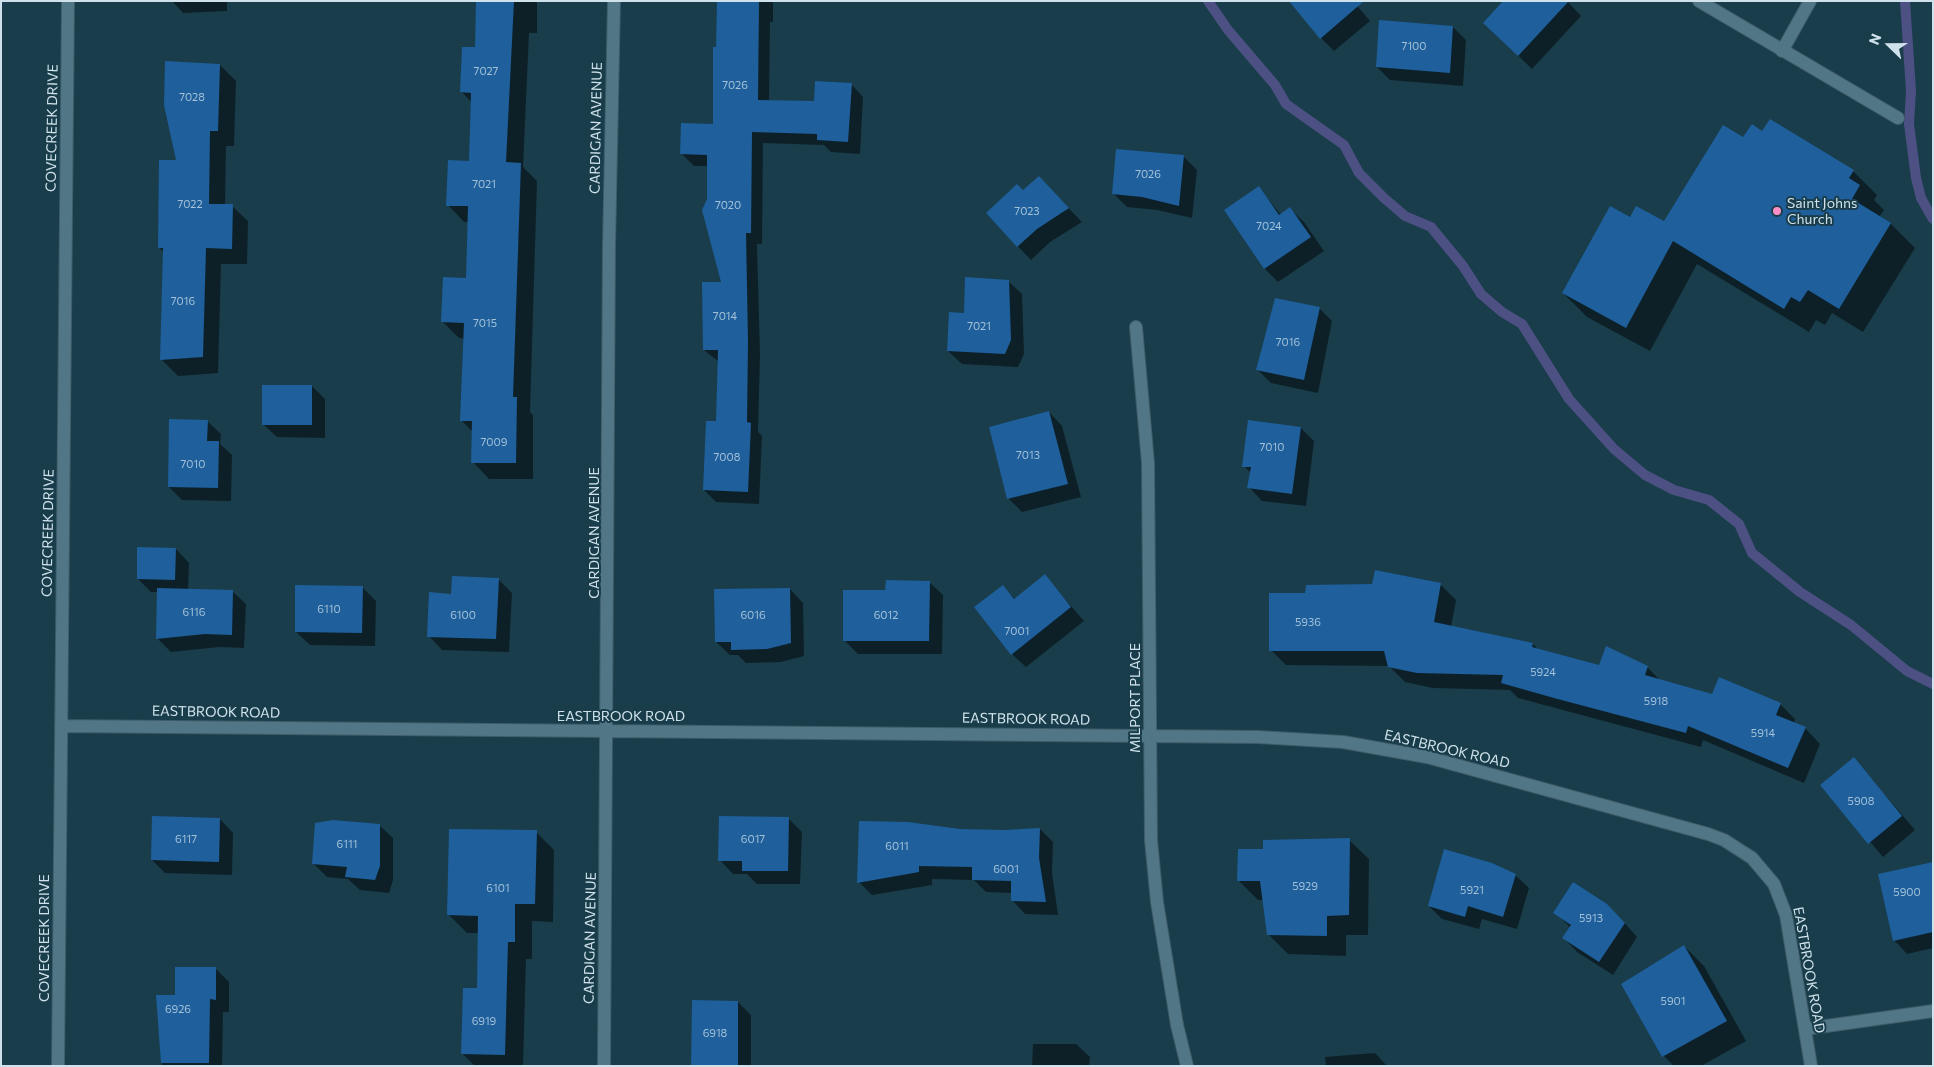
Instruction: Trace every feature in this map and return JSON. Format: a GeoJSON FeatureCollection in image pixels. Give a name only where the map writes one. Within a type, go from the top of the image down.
{"type":"FeatureCollection","features":[{"type":"Feature","properties":{"kind":"street","name":"COVECREEK DRIVE"},"geometry":{"type":"LineString","coordinates":[[58,1066],[68,1]]}},
{"type":"Feature","properties":{"kind":"street","name":"CARDIGAN AVENUE"},"geometry":{"type":"LineString","coordinates":[[604,1066],[608,731],[610,245],[614,1]]}},
{"type":"Feature","properties":{"kind":"street"},"geometry":{"type":"LineString","coordinates":[[1699,1],[1898,118]]}},
{"type":"Feature","properties":{"kind":"street"},"geometry":{"type":"LineString","coordinates":[[1782,50],[1810,1]]}},
{"type":"Feature","properties":{"kind":"street","name":"MILPORT PLACE"},"geometry":{"type":"LineString","coordinates":[[1136,327],[1148,463],[1151,840],[1157,902],[1177,1025],[1187,1066]]}},
{"type":"Feature","properties":{"kind":"street","name":"EASTBROOK ROAD"},"geometry":{"type":"LineString","coordinates":[[61,726],[1258,737],[1343,742],[1427,757],[1724,840],[1752,858],[1774,884],[1786,915],[1811,1066]]}},
{"type":"Feature","properties":{"kind":"street"},"geometry":{"type":"LineString","coordinates":[[1805,1029],[1933,1011]]}},
{"type":"Feature","properties":{"kind":"building"},"geometry":{"type":"Polygon","coordinates":[[[476,1],[514,1],[506,162],[521,163],[513,397],[517,397],[516,463],[471,463],[472,421],[460,421],[464,323],[441,322],[443,277],[466,278],[468,206],[446,206],[448,160],[469,161],[471,93],[460,92],[462,47],[475,47],[476,1]]]}},
{"type":"Feature","properties":{"kind":"building"},"geometry":{"type":"Polygon","coordinates":[[[717,1],[759,1],[758,100],[814,101],[815,81],[852,83],[848,142],[817,140],[817,134],[752,132],[751,233],[746,233],[747,422],[751,423],[748,492],[703,490],[706,421],[716,421],[718,350],[703,350],[702,282],[721,282],[702,210],[707,199],[707,155],[680,154],[681,123],[713,124],[713,47],[716,47],[717,1]]]}},
{"type":"Feature","properties":{"kind":"building"},"geometry":{"type":"Polygon","coordinates":[[[1289,1],[1364,1],[1320,39],[1289,1]]]}},
{"type":"Feature","properties":{"kind":"building"},"geometry":{"type":"Polygon","coordinates":[[[1503,1],[1569,1],[1518,56],[1483,23],[1503,1]]]}},
{"type":"Feature","properties":{"kind":"building"},"geometry":{"type":"Polygon","coordinates":[[[1379,20],[1453,26],[1450,73],[1376,67],[1379,20]]]}},
{"type":"Feature","properties":{"kind":"building"},"geometry":{"type":"Polygon","coordinates":[[[165,61],[220,64],[218,131],[210,131],[209,204],[233,204],[232,249],[206,248],[203,357],[160,360],[163,248],[158,248],[159,160],[176,160],[164,105],[165,61]]]}},
{"type":"Feature","properties":{"kind":"building","name":"Saint Johns Church"},"geometry":{"type":"Polygon","coordinates":[[[1770,119],[1854,170],[1849,178],[1860,185],[1852,199],[1891,223],[1839,309],[1808,290],[1800,302],[1791,297],[1784,309],[1673,241],[1626,328],[1562,293],[1610,206],[1630,217],[1636,206],[1664,221],[1723,125],[1743,137],[1752,124],[1762,131],[1770,119]]]}},
{"type":"Feature","properties":{"kind":"building"},"geometry":{"type":"Polygon","coordinates":[[[1116,149],[1184,155],[1179,206],[1142,197],[1112,194],[1116,149]]]}},
{"type":"Feature","properties":{"kind":"building"},"geometry":{"type":"Polygon","coordinates":[[[1039,176],[1069,208],[1037,229],[1017,247],[986,213],[1017,184],[1023,190],[1039,176]]]}},
{"type":"Feature","properties":{"kind":"building"},"geometry":{"type":"Polygon","coordinates":[[[1259,186],[1279,215],[1290,207],[1311,237],[1264,269],[1224,210],[1259,186]]]}},
{"type":"Feature","properties":{"kind":"building"},"geometry":{"type":"Polygon","coordinates":[[[965,277],[1009,280],[1011,340],[1005,354],[947,351],[949,312],[964,313],[965,277]]]}},
{"type":"Feature","properties":{"kind":"building"},"geometry":{"type":"Polygon","coordinates":[[[1275,298],[1320,307],[1304,380],[1256,370],[1275,298]]]}},
{"type":"Feature","properties":{"kind":"building"},"geometry":{"type":"Polygon","coordinates":[[[262,385],[312,385],[312,425],[262,425],[262,385]]]}},
{"type":"Feature","properties":{"kind":"building"},"geometry":{"type":"Polygon","coordinates":[[[1049,411],[1068,484],[1007,499],[989,427],[1049,411]]]}},
{"type":"Feature","properties":{"kind":"building"},"geometry":{"type":"Polygon","coordinates":[[[169,419],[208,420],[207,441],[219,441],[218,488],[168,487],[169,419]]]}},
{"type":"Feature","properties":{"kind":"building"},"geometry":{"type":"Polygon","coordinates":[[[1248,420],[1301,427],[1292,494],[1247,488],[1251,467],[1242,467],[1248,420]]]}},
{"type":"Feature","properties":{"kind":"building"},"geometry":{"type":"Polygon","coordinates":[[[137,547],[176,548],[175,580],[137,579],[137,547]]]}},
{"type":"Feature","properties":{"kind":"building"},"geometry":{"type":"Polygon","coordinates":[[[1375,570],[1441,583],[1434,622],[1533,643],[1532,647],[1599,665],[1606,646],[1648,666],[1645,675],[1712,694],[1719,677],[1781,703],[1776,715],[1806,727],[1788,768],[1688,726],[1686,733],[1554,698],[1501,683],[1503,675],[1417,673],[1388,667],[1384,651],[1269,651],[1269,593],[1305,593],[1306,585],[1372,584],[1375,570]]]}},
{"type":"Feature","properties":{"kind":"building"},"geometry":{"type":"Polygon","coordinates":[[[1045,574],[1071,607],[1011,655],[974,607],[1003,585],[1014,599],[1045,574]]]}},
{"type":"Feature","properties":{"kind":"building"},"geometry":{"type":"Polygon","coordinates":[[[452,576],[499,578],[496,639],[427,637],[429,592],[451,594],[452,576]]]}},
{"type":"Feature","properties":{"kind":"building"},"geometry":{"type":"Polygon","coordinates":[[[886,580],[930,581],[929,641],[843,641],[843,590],[885,590],[886,580]]]}},
{"type":"Feature","properties":{"kind":"building"},"geometry":{"type":"Polygon","coordinates":[[[295,585],[363,586],[362,633],[295,632],[295,585]]]}},
{"type":"Feature","properties":{"kind":"building"},"geometry":{"type":"Polygon","coordinates":[[[157,588],[233,590],[232,635],[205,634],[156,639],[157,588]]]}},
{"type":"Feature","properties":{"kind":"building"},"geometry":{"type":"Polygon","coordinates":[[[790,588],[791,643],[767,649],[731,650],[731,642],[715,642],[714,589],[790,588]]]}},
{"type":"Feature","properties":{"kind":"building"},"geometry":{"type":"Polygon","coordinates":[[[1854,757],[1902,816],[1868,844],[1820,785],[1854,757]]]}},
{"type":"Feature","properties":{"kind":"building"},"geometry":{"type":"Polygon","coordinates":[[[152,816],[220,818],[219,862],[151,860],[152,816]]]}},
{"type":"Feature","properties":{"kind":"building"},"geometry":{"type":"Polygon","coordinates":[[[719,816],[789,817],[788,871],[742,871],[742,861],[718,861],[719,816]]]}},
{"type":"Feature","properties":{"kind":"building"},"geometry":{"type":"Polygon","coordinates":[[[333,820],[380,824],[380,866],[375,880],[345,877],[347,867],[312,864],[315,823],[333,820]]]}},
{"type":"Feature","properties":{"kind":"building"},"geometry":{"type":"Polygon","coordinates":[[[859,821],[908,822],[960,829],[1005,830],[1040,828],[1039,858],[1046,902],[1011,901],[1011,881],[972,880],[972,867],[919,866],[919,872],[857,883],[859,821]]]}},
{"type":"Feature","properties":{"kind":"building"},"geometry":{"type":"Polygon","coordinates":[[[449,829],[537,830],[535,904],[515,904],[515,942],[508,942],[505,1055],[461,1054],[463,988],[477,988],[478,916],[447,915],[449,829]]]}},
{"type":"Feature","properties":{"kind":"building"},"geometry":{"type":"Polygon","coordinates":[[[1350,838],[1349,915],[1327,916],[1327,936],[1267,935],[1260,881],[1237,881],[1238,849],[1263,849],[1263,840],[1350,838]]]}},
{"type":"Feature","properties":{"kind":"building"},"geometry":{"type":"Polygon","coordinates":[[[1444,849],[1492,863],[1516,874],[1503,917],[1468,906],[1465,917],[1428,906],[1444,849]]]}},
{"type":"Feature","properties":{"kind":"building"},"geometry":{"type":"Polygon","coordinates":[[[1933,862],[1933,932],[1893,941],[1878,874],[1933,862]]]}},
{"type":"Feature","properties":{"kind":"building"},"geometry":{"type":"Polygon","coordinates":[[[1573,882],[1607,904],[1625,923],[1599,962],[1562,938],[1571,925],[1553,913],[1573,882]]]}},
{"type":"Feature","properties":{"kind":"building"},"geometry":{"type":"Polygon","coordinates":[[[1684,945],[1727,1021],[1662,1057],[1621,984],[1684,945]]]}},
{"type":"Feature","properties":{"kind":"building"},"geometry":{"type":"Polygon","coordinates":[[[175,967],[216,967],[216,1000],[210,999],[209,1063],[161,1063],[156,995],[175,995],[175,967]]]}},
{"type":"Feature","properties":{"kind":"building"},"geometry":{"type":"Polygon","coordinates":[[[692,1000],[738,1001],[738,1066],[691,1066],[692,1000]]]}},
{"type":"Feature","properties":{"kind":"waterway"},"geometry":{"type":"LineString","coordinates":[[1208,1],[1228,30],[1275,85],[1286,104],[1344,145],[1359,173],[1405,216],[1431,227],[1463,266],[1481,294],[1502,312],[1522,324],[1569,399],[1614,449],[1645,475],[1674,490],[1709,500],[1739,524],[1752,553],[1800,592],[1851,625],[1907,671],[1933,684]]}},
{"type":"Feature","properties":{"kind":"waterway"},"geometry":{"type":"LineString","coordinates":[[1905,1],[1911,91],[1909,124],[1916,178],[1921,198],[1933,219]]}},
{"type":"Feature","properties":{"kind":"place","name":"Saint Johns Church"},"geometry":{"type":"Point","coordinates":[1777,211]}}]}
